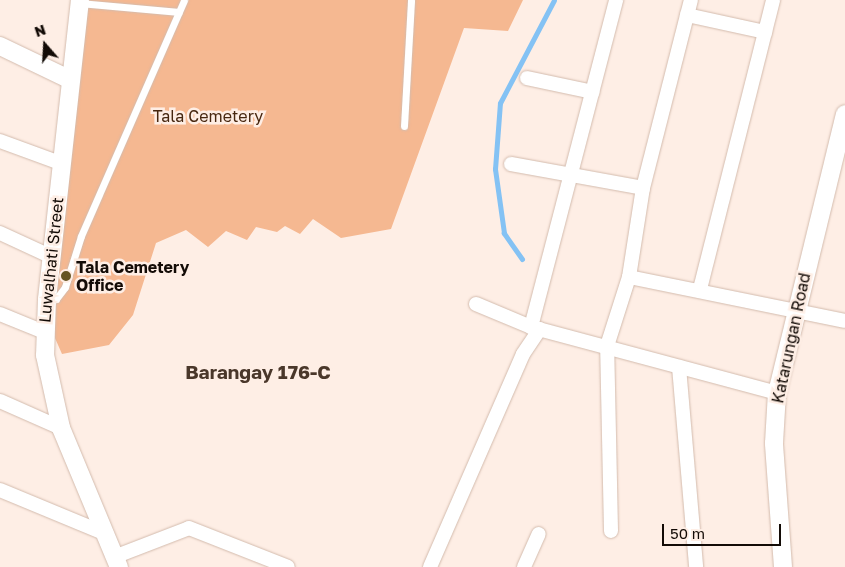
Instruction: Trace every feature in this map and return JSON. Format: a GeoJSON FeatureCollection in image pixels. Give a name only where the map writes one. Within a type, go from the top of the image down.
{"type":"FeatureCollection","features":[{"type":"Feature","properties":{"kind":"street"},"geometry":{"type":"LineString","coordinates":[[430,567],[536,328],[616,0]]}},
{"type":"Feature","properties":{"kind":"street"},"geometry":{"type":"LineString","coordinates":[[611,531],[607,346],[630,277],[643,188],[691,0]]}},
{"type":"Feature","properties":{"kind":"street"},"geometry":{"type":"LineString","coordinates":[[700,289],[773,0]]}},
{"type":"Feature","properties":{"kind":"street","name":"Luwalhati Street"},"geometry":{"type":"LineString","coordinates":[[80,2],[69,79],[44,332],[47,378],[61,428],[117,562]]}},
{"type":"Feature","properties":{"kind":"street"},"geometry":{"type":"LineString","coordinates":[[687,15],[765,32]]}},
{"type":"Feature","properties":{"kind":"street"},"geometry":{"type":"LineString","coordinates":[[0,46],[69,79]]}},
{"type":"Feature","properties":{"kind":"street"},"geometry":{"type":"LineString","coordinates":[[527,78],[593,92]]}},
{"type":"Feature","properties":{"kind":"street","name":"Katarungan Road"},"geometry":{"type":"LineString","coordinates":[[783,567],[774,443],[777,394],[795,311],[845,114]]}},
{"type":"Feature","properties":{"kind":"street"},"geometry":{"type":"LineString","coordinates":[[0,141],[60,163]]}},
{"type":"Feature","properties":{"kind":"street"},"geometry":{"type":"LineString","coordinates":[[511,164],[573,173],[643,188]]}},
{"type":"Feature","properties":{"kind":"street"},"geometry":{"type":"LineString","coordinates":[[0,233],[52,257]]}},
{"type":"Feature","properties":{"kind":"street"},"geometry":{"type":"LineString","coordinates":[[630,277],[700,289],[845,322]]}},
{"type":"Feature","properties":{"kind":"street"},"geometry":{"type":"LineString","coordinates":[[476,304],[536,328],[777,394]]}},
{"type":"Feature","properties":{"kind":"street"},"geometry":{"type":"LineString","coordinates":[[0,314],[44,332]]}},
{"type":"Feature","properties":{"kind":"street"},"geometry":{"type":"LineString","coordinates":[[679,367],[696,567]]}},
{"type":"Feature","properties":{"kind":"street"},"geometry":{"type":"LineString","coordinates":[[0,401],[61,428]]}},
{"type":"Feature","properties":{"kind":"street"},"geometry":{"type":"LineString","coordinates":[[0,490],[104,533]]}},
{"type":"Feature","properties":{"kind":"street"},"geometry":{"type":"LineString","coordinates":[[117,562],[189,528],[288,567]]}},
{"type":"Feature","properties":{"kind":"street"},"geometry":{"type":"LineString","coordinates":[[524,567],[539,534]]}},
{"type":"Feature","properties":{"kind":"lane"},"geometry":{"type":"LineString","coordinates":[[47,299],[56,299],[64,287],[81,236],[184,0]]}},
{"type":"Feature","properties":{"kind":"lane"},"geometry":{"type":"LineString","coordinates":[[404,126],[411,0]]}},
{"type":"Feature","properties":{"kind":"lane"},"geometry":{"type":"LineString","coordinates":[[80,2],[179,12]]}},
{"type":"Feature","properties":{"kind":"green space","name":"Tala Cemetery"},"geometry":{"type":"Polygon","coordinates":[[[87,0],[523,0],[508,31],[464,28],[391,229],[341,238],[313,219],[300,234],[285,226],[277,232],[256,227],[247,240],[226,231],[208,247],[186,230],[156,243],[133,315],[109,345],[62,354],[51,329],[87,0]]]}},
{"type":"Feature","properties":{"kind":"waterway"},"geometry":{"type":"LineString","coordinates":[[522,259],[504,233],[495,169],[500,103],[554,0]]}},
{"type":"Feature","properties":{"kind":"place","name":"Tala Cemetery Office"},"geometry":{"type":"Point","coordinates":[66,276]}},
{"type":"Feature","properties":{"kind":"district","name":"Barangay 176-C"},"geometry":{"type":"Point","coordinates":[258,372]}}]}
